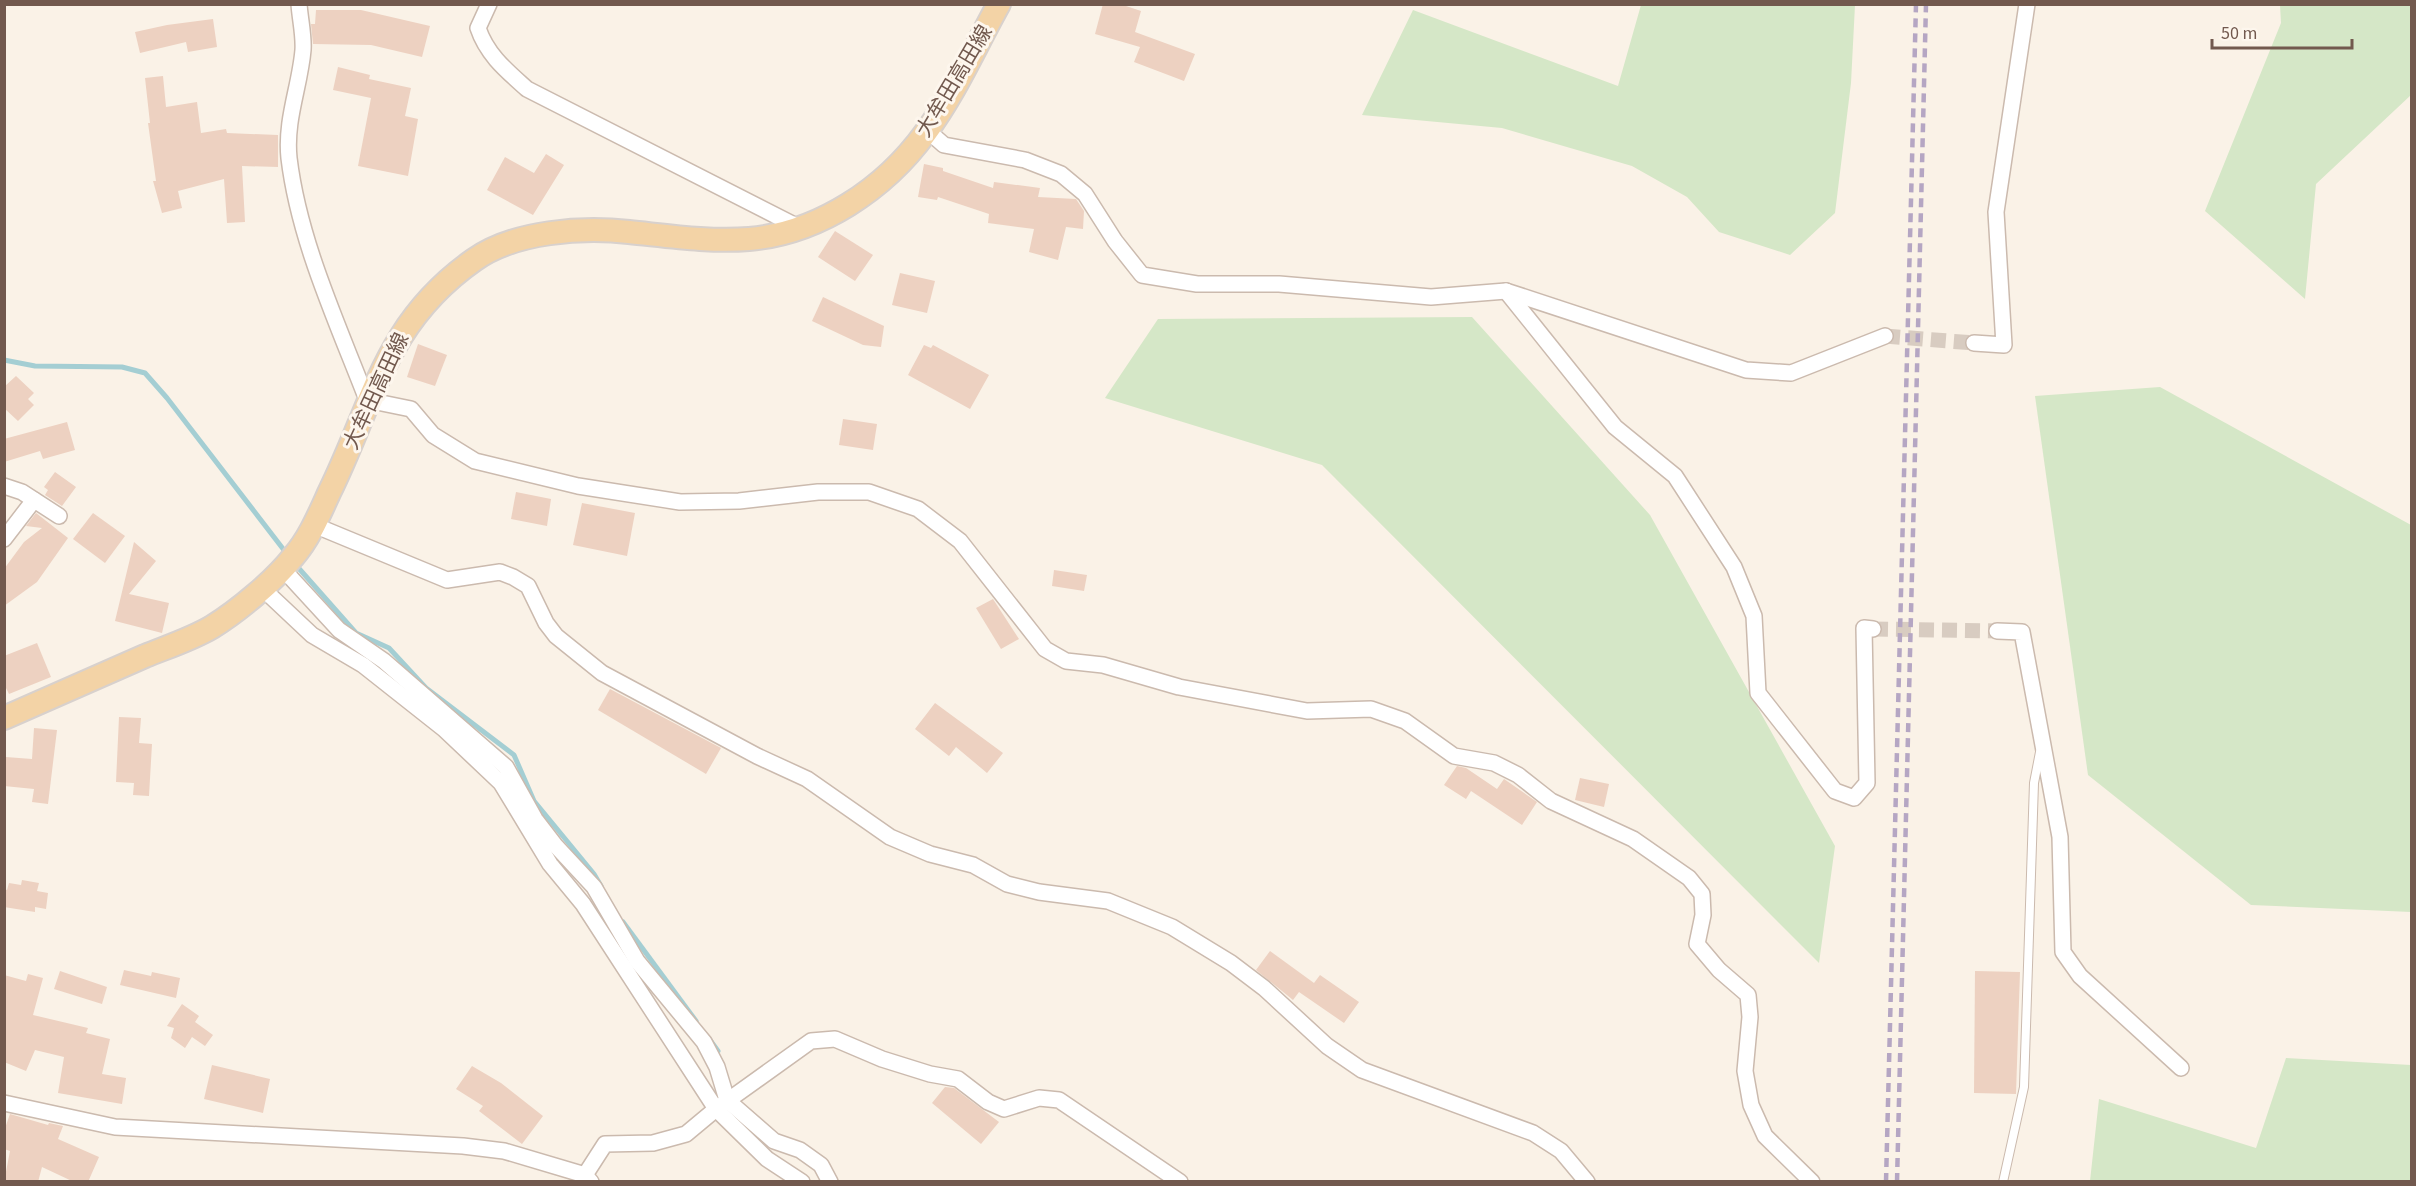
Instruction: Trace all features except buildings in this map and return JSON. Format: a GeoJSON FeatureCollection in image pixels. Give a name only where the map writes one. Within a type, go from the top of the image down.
{"type":"FeatureCollection","features":[{"type":"Feature","properties":{"kind":"main road","name":"大牟田高田線"},"geometry":{"type":"LineString","coordinates":[[4,718],[212,627],[262,588],[294,557],[314,525],[339,474],[367,400],[391,350],[422,304],[478,257],[519,241],[552,232],[594,228],[721,240],[753,239],[802,229],[835,214],[908,156],[928,131],[999,4]]}},
{"type":"Feature","properties":{"kind":"street"},"geometry":{"type":"LineString","coordinates":[[299,4],[303,48],[288,128],[289,157],[299,211],[324,291],[367,400],[411,410],[433,435],[475,461],[578,486],[680,502],[739,501],[818,492],[869,492],[918,509],[960,541],[1045,649],[1066,661],[1103,665],[1179,687],[1306,711],[1371,709],[1405,720],[1454,756],[1494,763],[1518,775],[1551,801],[1634,839],[1689,878],[1702,894],[1703,915],[1697,944],[1719,970],[1748,995],[1750,1017],[1745,1071],[1751,1105],[1765,1136],[1812,1182]]}},
{"type":"Feature","properties":{"kind":"street"},"geometry":{"type":"LineString","coordinates":[[489,4],[478,28],[483,44],[500,65],[527,89],[802,229]]}},
{"type":"Feature","properties":{"kind":"street"},"geometry":{"type":"LineString","coordinates":[[1974,343],[2004,345],[1996,212],[2027,4]]}},
{"type":"Feature","properties":{"kind":"street"},"geometry":{"type":"LineString","coordinates":[[928,131],[944,145],[1025,160],[1061,174],[1085,194],[1115,241],[1142,275],[1197,284],[1279,284],[1431,297],[1506,291],[1746,370],[1791,373],[1885,336]]}},
{"type":"Feature","properties":{"kind":"street"},"geometry":{"type":"LineString","coordinates":[[1506,291],[1615,427],[1675,476],[1734,567],[1754,616],[1758,693],[1835,791],[1854,798],[1867,783],[1864,628],[1874,628]]}},
{"type":"Feature","properties":{"kind":"street"},"geometry":{"type":"LineString","coordinates":[[4,486],[34,500],[59,516]]}},
{"type":"Feature","properties":{"kind":"street"},"geometry":{"type":"LineString","coordinates":[[4,539],[34,500]]}},
{"type":"Feature","properties":{"kind":"street"},"geometry":{"type":"LineString","coordinates":[[314,525],[447,580],[500,572],[513,577],[528,586],[546,623],[556,636],[602,673],[757,756],[807,779],[890,837],[930,854],[973,865],[1007,884],[1039,892],[1108,901],[1172,927],[1232,963],[1264,988],[1327,1046],[1362,1070],[1533,1133],[1561,1151],[1587,1182]]}},
{"type":"Feature","properties":{"kind":"street"},"geometry":{"type":"LineString","coordinates":[[282,568],[339,630],[384,661],[506,767],[542,828],[594,887],[637,961],[704,1042],[717,1067],[722,1105],[774,1141],[800,1150],[821,1165],[830,1182]]}},
{"type":"Feature","properties":{"kind":"street"},"geometry":{"type":"LineString","coordinates":[[262,588],[312,635],[363,665],[444,729],[501,783],[550,864],[583,904],[722,1105],[767,1159],[802,1182]]}},
{"type":"Feature","properties":{"kind":"street"},"geometry":{"type":"LineString","coordinates":[[1997,631],[2022,632],[2060,837],[2064,952],[2080,976],[2181,1068]]}},
{"type":"Feature","properties":{"kind":"street"},"geometry":{"type":"LineString","coordinates":[[4,1103],[115,1127],[463,1146],[504,1151],[588,1178],[605,1144],[653,1143],[686,1134],[811,1041],[835,1039],[882,1059],[930,1074],[958,1079],[988,1102],[1004,1109],[1040,1098],[1059,1100],[1180,1182]]}},
{"type":"Feature","properties":{"kind":"lane"},"geometry":{"type":"LineString","coordinates":[[2003,1182],[2024,1087],[2034,783],[2041,744]]}},
{"type":"Feature","properties":{"kind":"green space"},"geometry":{"type":"Polygon","coordinates":[[[1641,5],[1855,5],[1851,83],[1835,213],[1790,255],[1719,232],[1687,197],[1632,166],[1502,128],[1362,115],[1413,10],[1618,86],[1641,5]]]}},
{"type":"Feature","properties":{"kind":"green space"},"geometry":{"type":"Polygon","coordinates":[[[2280,5],[2411,5],[2411,95],[2316,184],[2305,299],[2205,211],[2281,23],[2280,5]]]}},
{"type":"Feature","properties":{"kind":"green space"},"geometry":{"type":"Polygon","coordinates":[[[1472,317],[1650,515],[1835,846],[1819,963],[1322,465],[1105,398],[1158,319],[1472,317]]]}},
{"type":"Feature","properties":{"kind":"green space"},"geometry":{"type":"Polygon","coordinates":[[[2160,387],[2411,525],[2411,912],[2251,905],[2088,775],[2035,396],[2160,387]]]}},
{"type":"Feature","properties":{"kind":"green space"},"geometry":{"type":"Polygon","coordinates":[[[2286,1058],[2411,1065],[2411,1181],[2090,1181],[2099,1099],[2256,1148],[2286,1058]]]}},
{"type":"Feature","properties":{"kind":"waterway"},"geometry":{"type":"LineString","coordinates":[[4,360],[35,366],[122,367],[145,373],[167,398],[287,554]]}},
{"type":"Feature","properties":{"kind":"waterway"},"geometry":{"type":"LineString","coordinates":[[295,564],[356,633],[389,648],[426,688],[514,755],[534,801],[594,874],[601,886]]}},
{"type":"Feature","properties":{"kind":"waterway"},"geometry":{"type":"LineString","coordinates":[[623,922],[696,1021]]}},
{"type":"Feature","properties":{"kind":"waterway"},"geometry":{"type":"LineString","coordinates":[[710,1040],[718,1051]]}},
{"type":"Feature","properties":{"kind":"tunnel"},"geometry":{"type":"LineString","coordinates":[[1885,336],[1974,343]]}},
{"type":"Feature","properties":{"kind":"tunnel"},"geometry":{"type":"LineString","coordinates":[[1873,629],[1997,631]]}},
{"type":"Feature","properties":{"kind":"railway"},"geometry":{"type":"LineString","coordinates":[[1886,1182],[1916,4]]}},
{"type":"Feature","properties":{"kind":"railway"},"geometry":{"type":"LineString","coordinates":[[1897,1182],[1926,4]]}}]}
